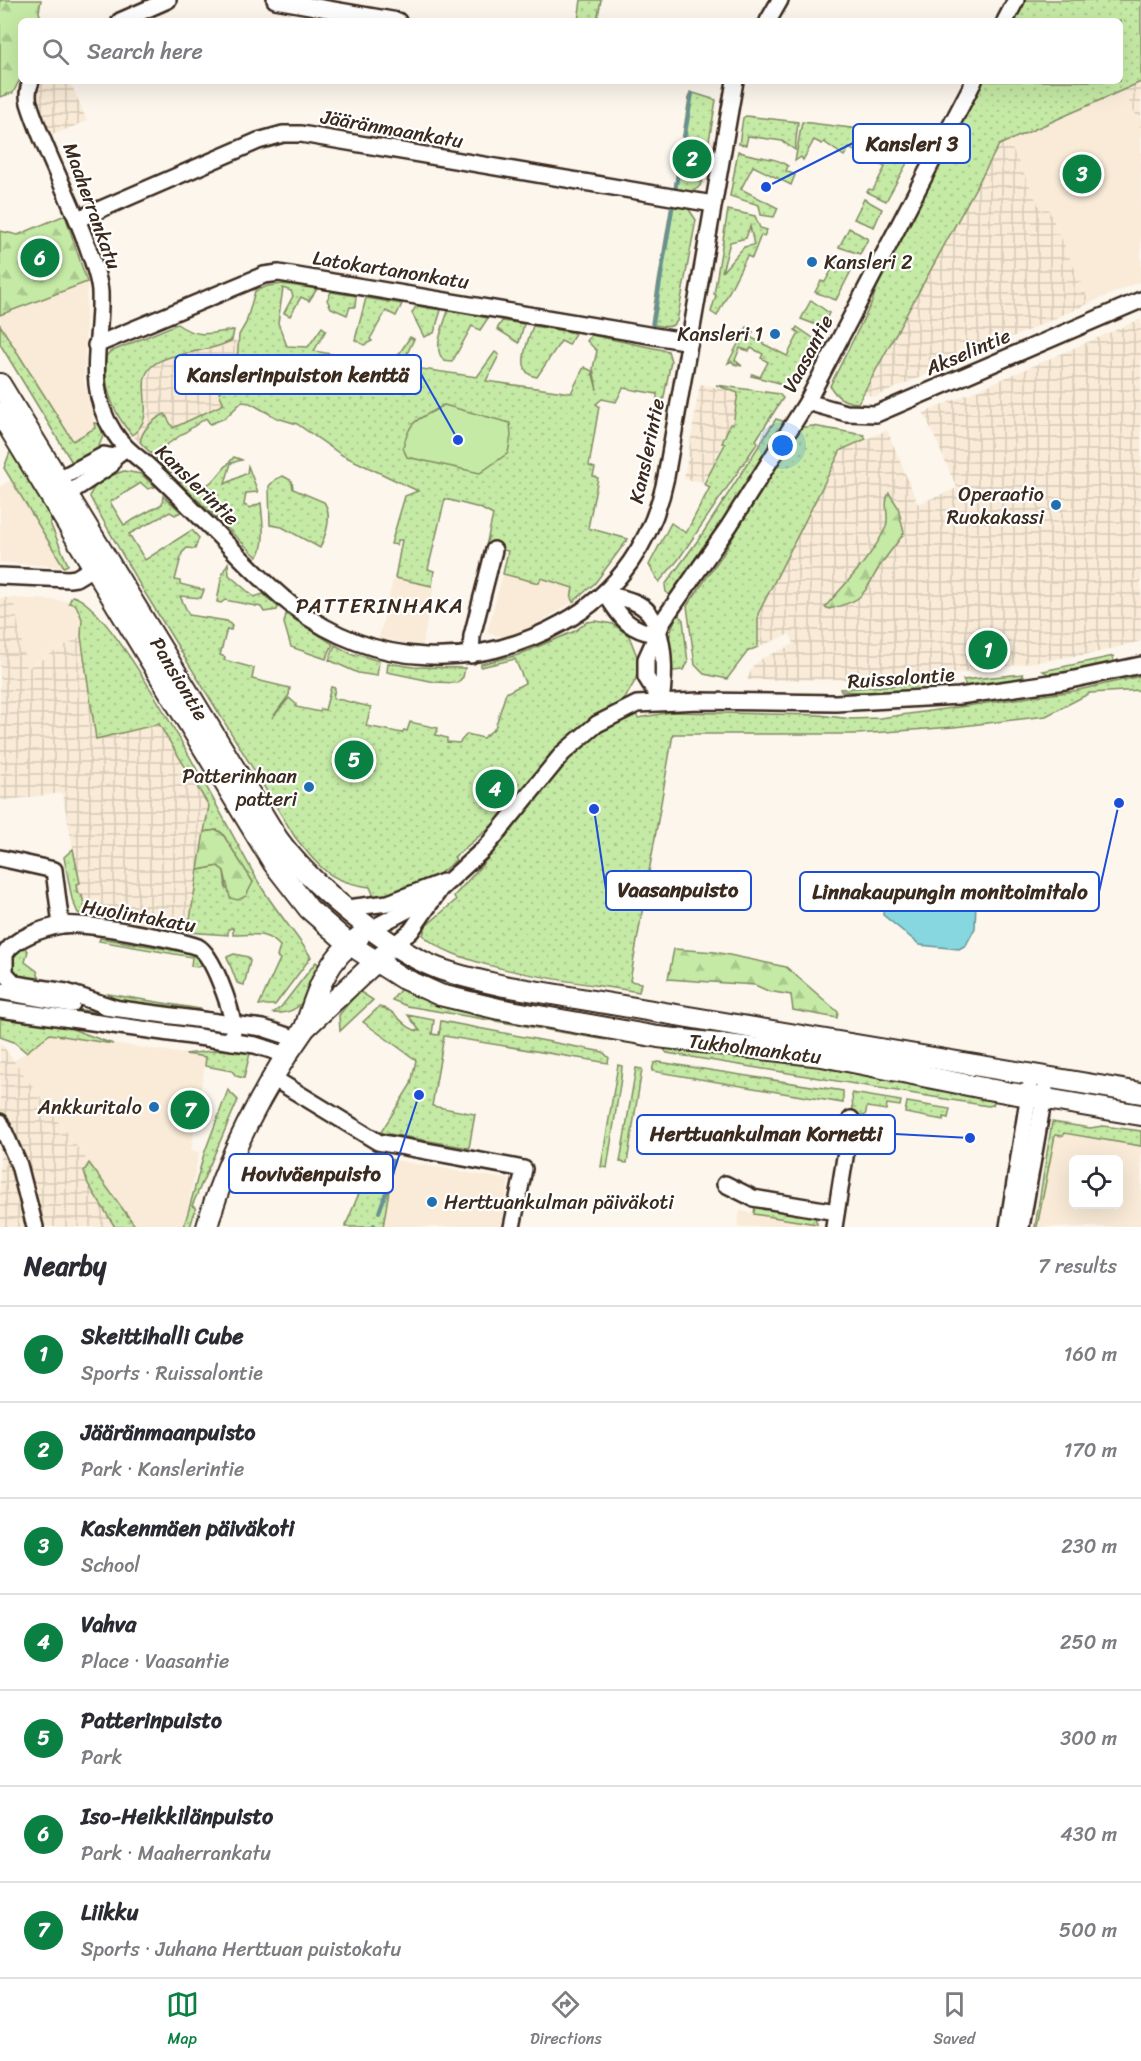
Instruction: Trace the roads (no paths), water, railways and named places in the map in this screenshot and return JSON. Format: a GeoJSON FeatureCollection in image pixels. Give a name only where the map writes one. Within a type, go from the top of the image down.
{"type":"FeatureCollection","features":[{"type":"Feature","properties":{"kind":"main road","name":"Pansiontie"},"geometry":{"type":"LineString","coordinates":[[0,384],[57,490],[274,864],[309,909],[349,944],[376,962]]}},
{"type":"Feature","properties":{"kind":"main road","name":"Pansiontie"},"geometry":{"type":"LineString","coordinates":[[0,413],[57,490]]}},
{"type":"Feature","properties":{"kind":"main road","name":"Pansiontie"},"geometry":{"type":"LineString","coordinates":[[100,564],[277,838],[314,881],[371,929],[394,945]]}},
{"type":"Feature","properties":{"kind":"main road"},"geometry":{"type":"LineString","coordinates":[[207,1227],[230,1166],[273,1078],[296,1041],[321,978],[330,963],[349,944],[371,929]]}},
{"type":"Feature","properties":{"kind":"main road"},"geometry":{"type":"LineString","coordinates":[[296,1041],[394,945]]}},
{"type":"Feature","properties":{"kind":"main road","name":"Tukholmankatu"},"geometry":{"type":"LineString","coordinates":[[394,945],[437,968],[504,986],[1141,1093]]}},
{"type":"Feature","properties":{"kind":"main road","name":"Tukholmankatu"},"geometry":{"type":"LineString","coordinates":[[376,962],[440,995],[488,1007],[695,1042],[784,1049],[1036,1098],[1141,1115]]}},
{"type":"Feature","properties":{"kind":"street"},"geometry":{"type":"LineString","coordinates":[[127,18],[168,0]]}},
{"type":"Feature","properties":{"kind":"street"},"geometry":{"type":"LineString","coordinates":[[275,0],[380,18]]}},
{"type":"Feature","properties":{"kind":"street"},"geometry":{"type":"LineString","coordinates":[[770,18],[780,0]]}},
{"type":"Feature","properties":{"kind":"street"},"geometry":{"type":"LineString","coordinates":[[1007,18],[1016,0]]}},
{"type":"Feature","properties":{"kind":"street","name":"Maaherrankatu"},"geometry":{"type":"LineString","coordinates":[[30,84],[29,102],[78,219],[96,271],[100,290],[94,364],[99,401],[120,452]]}},
{"type":"Feature","properties":{"kind":"street","name":"Kanslerintie"},"geometry":{"type":"LineString","coordinates":[[120,452],[167,484],[280,595],[315,622],[337,634],[385,651],[425,657],[471,655],[528,640],[575,616],[606,594],[635,557],[657,514],[666,477],[734,84]]}},
{"type":"Feature","properties":{"kind":"street","name":"Vaasantie"},"geometry":{"type":"LineString","coordinates":[[661,701],[646,677],[646,659],[669,611],[729,526],[807,402],[972,84]]}},
{"type":"Feature","properties":{"kind":"street","name":"Jääränmaankatu"},"geometry":{"type":"LineString","coordinates":[[78,219],[258,141],[283,134],[301,134],[713,204]]}},
{"type":"Feature","properties":{"kind":"street","name":"Latokartanonkatu"},"geometry":{"type":"LineString","coordinates":[[96,345],[264,275],[279,273],[690,342]]}},
{"type":"Feature","properties":{"kind":"street","name":"Akselintie"},"geometry":{"type":"LineString","coordinates":[[807,402],[846,413],[876,414],[1141,300]]}},
{"type":"Feature","properties":{"kind":"street"},"geometry":{"type":"LineString","coordinates":[[57,490],[111,465],[120,452]]}},
{"type":"Feature","properties":{"kind":"street"},"geometry":{"type":"LineString","coordinates":[[471,655],[472,636],[494,550]]}},
{"type":"Feature","properties":{"kind":"street"},"geometry":{"type":"LineString","coordinates":[[0,576],[69,579],[100,564]]}},
{"type":"Feature","properties":{"kind":"street"},"geometry":{"type":"LineString","coordinates":[[606,594],[621,618],[628,624],[638,631],[658,635]]}},
{"type":"Feature","properties":{"kind":"street"},"geometry":{"type":"LineString","coordinates":[[606,594],[632,601],[649,613],[658,635]]}},
{"type":"Feature","properties":{"kind":"street","name":"Ruissalontie"},"geometry":{"type":"LineString","coordinates":[[661,701],[888,701],[959,696],[1065,681],[1141,665]]}},
{"type":"Feature","properties":{"kind":"street"},"geometry":{"type":"LineString","coordinates":[[394,945],[411,931],[434,896],[448,880],[486,847],[563,753],[581,736],[597,724],[629,708],[661,701]]}},
{"type":"Feature","properties":{"kind":"street","name":"Huolintakatu"},"geometry":{"type":"LineString","coordinates":[[0,858],[54,870],[61,925],[84,925],[191,944],[204,950],[212,962],[233,1024],[232,1042]]}},
{"type":"Feature","properties":{"kind":"street"},"geometry":{"type":"LineString","coordinates":[[347,908],[388,903],[448,880]]}},
{"type":"Feature","properties":{"kind":"street"},"geometry":{"type":"LineString","coordinates":[[371,929],[434,896]]}},
{"type":"Feature","properties":{"kind":"street"},"geometry":{"type":"LineString","coordinates":[[61,925],[20,940],[8,949],[3,966],[8,978],[15,984],[66,992],[115,1008]]}},
{"type":"Feature","properties":{"kind":"street"},"geometry":{"type":"LineString","coordinates":[[0,991],[50,1001],[263,1028],[296,1041]]}},
{"type":"Feature","properties":{"kind":"street"},"geometry":{"type":"LineString","coordinates":[[0,1009],[274,1049],[296,1041]]}},
{"type":"Feature","properties":{"kind":"street"},"geometry":{"type":"LineString","coordinates":[[1021,1227],[1039,1076]]}},
{"type":"Feature","properties":{"kind":"street"},"geometry":{"type":"LineString","coordinates":[[273,1078],[378,1142],[524,1169],[512,1227]]}},
{"type":"Feature","properties":{"kind":"street"},"geometry":{"type":"LineString","coordinates":[[1008,1227],[1036,1098]]}},
{"type":"Feature","properties":{"kind":"street"},"geometry":{"type":"LineString","coordinates":[[725,1184],[753,1198],[835,1219],[851,1119]]}},
{"type":"Feature","properties":{"kind":"street"},"geometry":{"type":"LineString","coordinates":[[0,1122],[19,1165],[35,1227]]}},
{"type":"Feature","properties":{"kind":"water"},"geometry":{"type":"Polygon","coordinates":[[[934,886],[962,890],[976,900],[975,928],[966,945],[959,949],[920,945],[883,915],[884,900],[891,893],[904,890],[915,893],[934,886]]]}},
{"type":"Feature","properties":{"kind":"waterway"},"geometry":{"type":"LineString","coordinates":[[671,190],[675,191],[692,94]]}},
{"type":"Feature","properties":{"kind":"waterway"},"geometry":{"type":"LineString","coordinates":[[653,324],[673,204]]}},
{"type":"Feature","properties":{"kind":"waterway"},"geometry":{"type":"LineString","coordinates":[[379,1212],[388,1187],[392,1162]]}},
{"type":"Feature","properties":{"kind":"place","name":"Jääränmaanpuisto"},"geometry":{"type":"Point","coordinates":[692,159]}},
{"type":"Feature","properties":{"kind":"place","name":"Kaskenmäen päiväkoti"},"geometry":{"type":"Point","coordinates":[1082,174]}},
{"type":"Feature","properties":{"kind":"place","name":"Kansleri 3"},"geometry":{"type":"Point","coordinates":[766,187]}},
{"type":"Feature","properties":{"kind":"place","name":"Iso-Heikkilänpuisto"},"geometry":{"type":"Point","coordinates":[40,258]}},
{"type":"Feature","properties":{"kind":"place","name":"Kansleri 2"},"geometry":{"type":"Point","coordinates":[812,262]}},
{"type":"Feature","properties":{"kind":"place","name":"Kansleri 1"},"geometry":{"type":"Point","coordinates":[775,334]}},
{"type":"Feature","properties":{"kind":"place","name":"Kanslerinpuiston kenttä"},"geometry":{"type":"Point","coordinates":[458,440]}},
{"type":"Feature","properties":{"kind":"place","name":"Operaatio Ruokakassi"},"geometry":{"type":"Point","coordinates":[1056,505]}},
{"type":"Feature","properties":{"kind":"place","name":"Skeittihalli Cube"},"geometry":{"type":"Point","coordinates":[988,650]}},
{"type":"Feature","properties":{"kind":"place","name":"Patterinpuisto"},"geometry":{"type":"Point","coordinates":[354,760]}},
{"type":"Feature","properties":{"kind":"place","name":"Patterinhaan patteri"},"geometry":{"type":"Point","coordinates":[309,787]}},
{"type":"Feature","properties":{"kind":"place","name":"Vahva"},"geometry":{"type":"Point","coordinates":[495,789]}},
{"type":"Feature","properties":{"kind":"place","name":"Linnakaupungin monitoimitalo"},"geometry":{"type":"Point","coordinates":[1119,803]}},
{"type":"Feature","properties":{"kind":"place","name":"Vaasanpuisto"},"geometry":{"type":"Point","coordinates":[594,809]}},
{"type":"Feature","properties":{"kind":"place","name":"Hoviväenpuisto"},"geometry":{"type":"Point","coordinates":[419,1095]}},
{"type":"Feature","properties":{"kind":"place","name":"Ankkuritalo"},"geometry":{"type":"Point","coordinates":[154,1107]}},
{"type":"Feature","properties":{"kind":"place","name":"Liikku"},"geometry":{"type":"Point","coordinates":[190,1110]}},
{"type":"Feature","properties":{"kind":"place","name":"Herttuankulman Kornetti"},"geometry":{"type":"Point","coordinates":[970,1138]}},
{"type":"Feature","properties":{"kind":"place","name":"Herttuankulman päiväkoti"},"geometry":{"type":"Point","coordinates":[432,1202]}},
{"type":"Feature","properties":{"kind":"district","name":"PATTERINHAKA"},"geometry":{"type":"Point","coordinates":[380,606]}}]}
